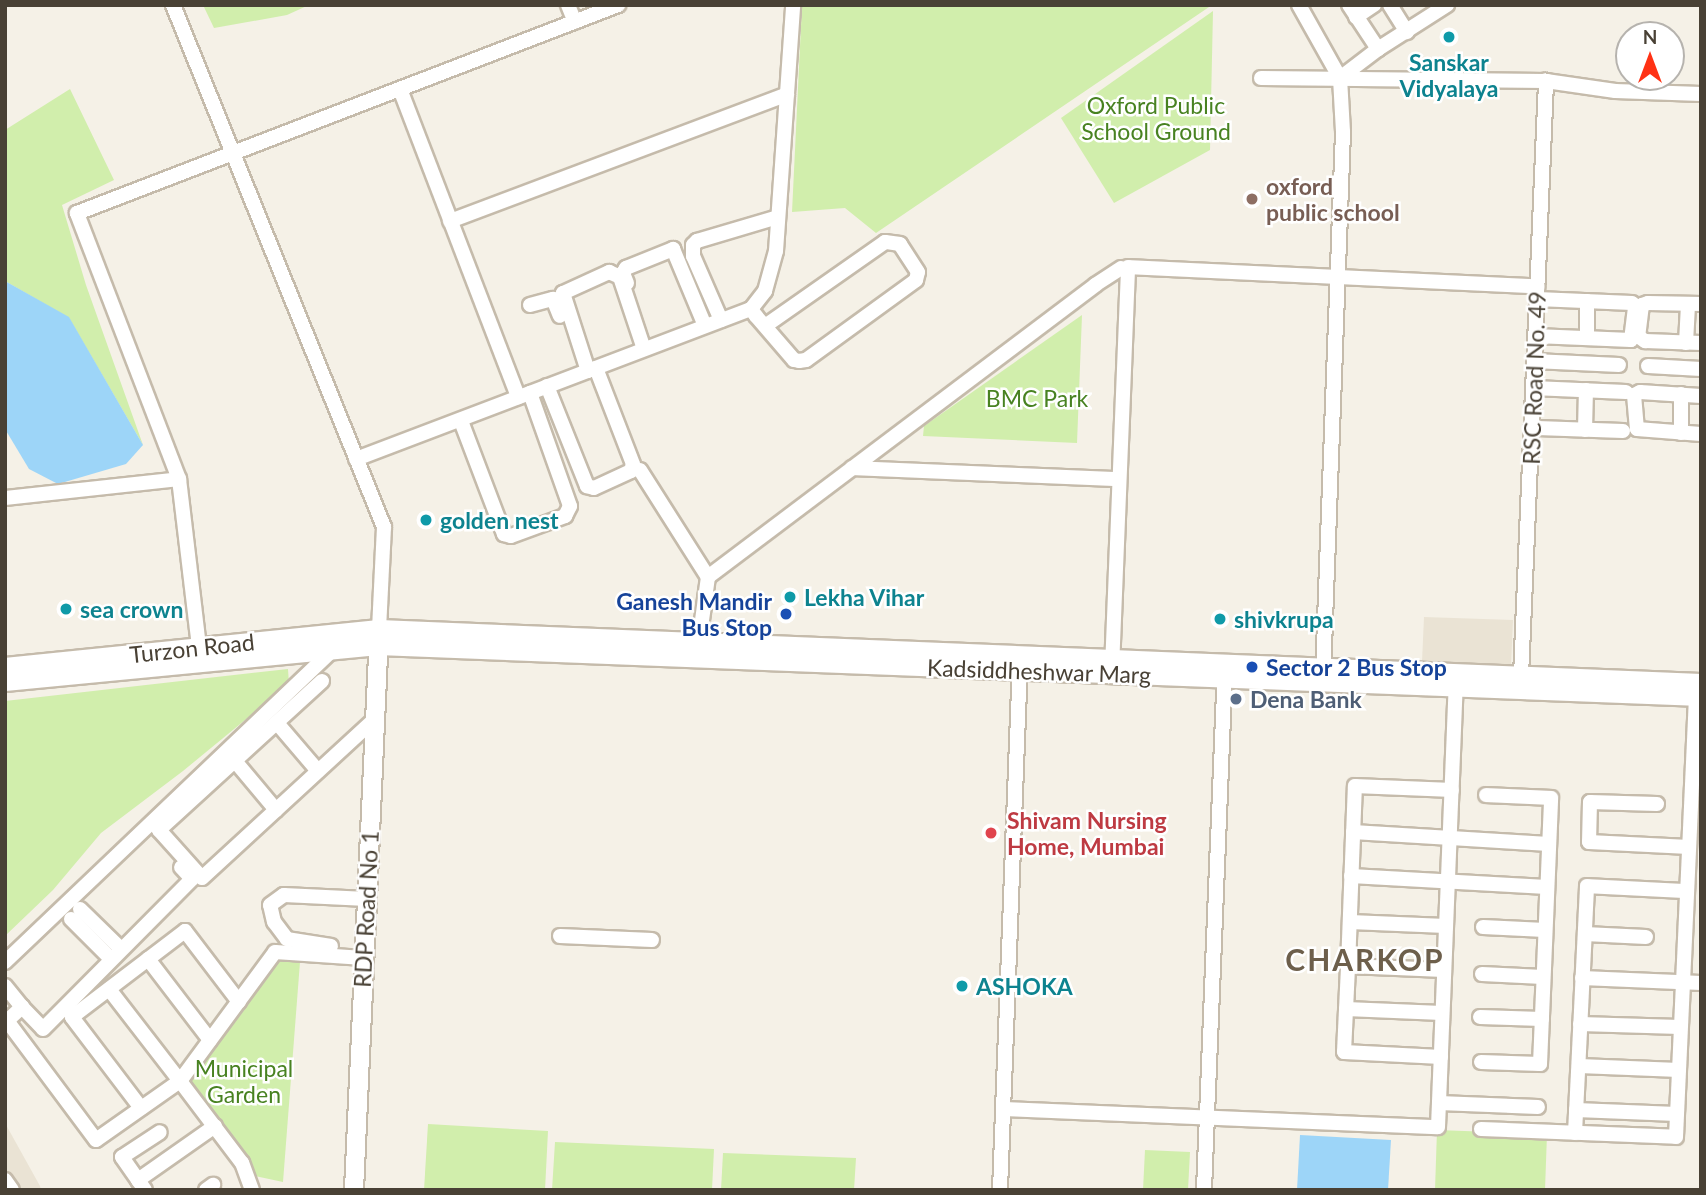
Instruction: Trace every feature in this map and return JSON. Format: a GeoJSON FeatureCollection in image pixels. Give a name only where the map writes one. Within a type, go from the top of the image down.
{"type":"FeatureCollection","features":[{"type":"Feature","properties":{"kind":"street"},"geometry":{"type":"LineString","coordinates":[[173,5],[384,527],[378,637]]}},
{"type":"Feature","properties":{"kind":"street"},"geometry":{"type":"LineString","coordinates":[[568,5],[575,22]]}},
{"type":"Feature","properties":{"kind":"street"},"geometry":{"type":"LineString","coordinates":[[200,655],[184,495],[77,213],[618,5]]}},
{"type":"Feature","properties":{"kind":"street"},"geometry":{"type":"LineString","coordinates":[[356,459],[751,309],[765,291],[776,251],[793,5]]}},
{"type":"Feature","properties":{"kind":"street"},"geometry":{"type":"LineString","coordinates":[[1299,5],[1340,78],[1343,132],[1323,675]]}},
{"type":"Feature","properties":{"kind":"street"},"geometry":{"type":"LineString","coordinates":[[1374,5],[1352,11],[1378,49]]}},
{"type":"Feature","properties":{"kind":"street"},"geometry":{"type":"LineString","coordinates":[[1390,5],[1407,32]]}},
{"type":"Feature","properties":{"kind":"street"},"geometry":{"type":"LineString","coordinates":[[1340,78],[1378,49],[1445,6]]}},
{"type":"Feature","properties":{"kind":"street"},"geometry":{"type":"LineString","coordinates":[[1261,78],[1546,81],[1615,91],[1701,94]]}},
{"type":"Feature","properties":{"kind":"street","name":"RSC Road No. 49"},"geometry":{"type":"LineString","coordinates":[[1521,676],[1546,81]]}},
{"type":"Feature","properties":{"kind":"street"},"geometry":{"type":"LineString","coordinates":[[400,89],[450,221],[570,506],[565,516],[511,536],[504,534],[461,421]]}},
{"type":"Feature","properties":{"kind":"street"},"geometry":{"type":"LineString","coordinates":[[450,221],[787,94]]}},
{"type":"Feature","properties":{"kind":"street"},"geometry":{"type":"LineString","coordinates":[[721,320],[693,256],[693,245],[697,241],[778,217]]}},
{"type":"Feature","properties":{"kind":"street"},"geometry":{"type":"LineString","coordinates":[[751,309],[765,326],[793,360],[807,360],[916,279],[918,272],[900,244],[885,242],[765,326]]}},
{"type":"Feature","properties":{"kind":"street"},"geometry":{"type":"LineString","coordinates":[[647,348],[624,270],[670,248],[676,252],[705,326]]}},
{"type":"Feature","properties":{"kind":"street"},"geometry":{"type":"LineString","coordinates":[[1112,666],[1128,267],[1537,292],[1635,306],[1631,340],[1535,336]]}},
{"type":"Feature","properties":{"kind":"street"},"geometry":{"type":"LineString","coordinates":[[708,577],[1121,268]]}},
{"type":"Feature","properties":{"kind":"street"},"geometry":{"type":"LineString","coordinates":[[588,371],[564,293],[609,272],[620,277],[647,348]]}},
{"type":"Feature","properties":{"kind":"street"},"geometry":{"type":"LineString","coordinates":[[530,305],[550,298],[555,300],[633,464],[631,471],[594,488],[587,486],[547,386]]}},
{"type":"Feature","properties":{"kind":"street"},"geometry":{"type":"LineString","coordinates":[[1587,301],[1587,338]]}},
{"type":"Feature","properties":{"kind":"street"},"geometry":{"type":"LineString","coordinates":[[1694,304],[1693,343],[1645,341],[1638,336],[1642,305],[1694,304]]}},
{"type":"Feature","properties":{"kind":"street"},"geometry":{"type":"LineString","coordinates":[[1534,361],[1619,365]]}},
{"type":"Feature","properties":{"kind":"street"},"geometry":{"type":"LineString","coordinates":[[1648,366],[1701,369]]}},
{"type":"Feature","properties":{"kind":"street"},"geometry":{"type":"LineString","coordinates":[[1534,388],[1626,391]]}},
{"type":"Feature","properties":{"kind":"street"},"geometry":{"type":"LineString","coordinates":[[1584,430],[1586,390]]}},
{"type":"Feature","properties":{"kind":"street"},"geometry":{"type":"LineString","coordinates":[[1701,396],[1640,392],[1634,395],[1637,429],[1701,434]]}},
{"type":"Feature","properties":{"kind":"street"},"geometry":{"type":"LineString","coordinates":[[1681,394],[1681,433]]}},
{"type":"Feature","properties":{"kind":"street"},"geometry":{"type":"LineString","coordinates":[[1537,428],[1623,431]]}},
{"type":"Feature","properties":{"kind":"street"},"geometry":{"type":"LineString","coordinates":[[852,468],[1119,479]]}},
{"type":"Feature","properties":{"kind":"street"},"geometry":{"type":"LineString","coordinates":[[640,470],[708,577],[699,642]]}},
{"type":"Feature","properties":{"kind":"street"},"geometry":{"type":"LineString","coordinates":[[5,498],[179,480]]}},
{"type":"Feature","properties":{"kind":"street","name":"Kadsiddheshwar Marg"},"geometry":{"type":"LineString","coordinates":[[378,637],[1699,690]]}},
{"type":"Feature","properties":{"kind":"street","name":"Kadsiddheshwar Marg"},"geometry":{"type":"LineString","coordinates":[[378,637],[699,642],[1020,663]]}},
{"type":"Feature","properties":{"kind":"street","name":"Turzon Road"},"geometry":{"type":"LineString","coordinates":[[5,667],[333,650],[378,637]]}},
{"type":"Feature","properties":{"kind":"street","name":"Turzon Road"},"geometry":{"type":"LineString","coordinates":[[5,682],[200,655],[378,637]]}},
{"type":"Feature","properties":{"kind":"street","name":"RDP Road No 1"},"geometry":{"type":"LineString","coordinates":[[354,1190],[378,637]]}},
{"type":"Feature","properties":{"kind":"street"},"geometry":{"type":"LineString","coordinates":[[5,962],[333,650]]}},
{"type":"Feature","properties":{"kind":"street"},"geometry":{"type":"LineString","coordinates":[[1000,1190],[1020,663]]}},
{"type":"Feature","properties":{"kind":"street"},"geometry":{"type":"LineString","coordinates":[[1204,1190],[1225,671]]}},
{"type":"Feature","properties":{"kind":"street","name":"Kadsiddheshwar Marg"},"geometry":{"type":"LineString","coordinates":[[1456,680],[1521,676],[1699,690]]}},
{"type":"Feature","properties":{"kind":"street"},"geometry":{"type":"LineString","coordinates":[[1004,1110],[1438,1127],[1456,680]]}},
{"type":"Feature","properties":{"kind":"street"},"geometry":{"type":"LineString","coordinates":[[322,681],[159,830],[202,878],[375,719]]}},
{"type":"Feature","properties":{"kind":"street"},"geometry":{"type":"LineString","coordinates":[[1481,1129],[1676,1137],[1699,690]]}},
{"type":"Feature","properties":{"kind":"street"},"geometry":{"type":"LineString","coordinates":[[277,723],[318,771]]}},
{"type":"Feature","properties":{"kind":"street"},"geometry":{"type":"LineString","coordinates":[[235,761],[275,810]]}},
{"type":"Feature","properties":{"kind":"street"},"geometry":{"type":"LineString","coordinates":[[1441,1056],[1344,1052],[1353,832],[1355,786],[1452,790]]}},
{"type":"Feature","properties":{"kind":"street"},"geometry":{"type":"LineString","coordinates":[[1481,1062],[1540,1064],[1551,798],[1486,795]]}},
{"type":"Feature","properties":{"kind":"street"},"geometry":{"type":"LineString","coordinates":[[1657,804],[1590,802],[1589,842],[1689,847]]}},
{"type":"Feature","properties":{"kind":"street"},"geometry":{"type":"LineString","coordinates":[[5,986],[43,1029],[192,879],[146,827]]}},
{"type":"Feature","properties":{"kind":"street"},"geometry":{"type":"LineString","coordinates":[[1353,832],[1549,844]]}},
{"type":"Feature","properties":{"kind":"street"},"geometry":{"type":"LineString","coordinates":[[1352,876],[1547,887]]}},
{"type":"Feature","properties":{"kind":"street"},"geometry":{"type":"LineString","coordinates":[[1575,1133],[1587,887],[1687,891]]}},
{"type":"Feature","properties":{"kind":"street"},"geometry":{"type":"LineString","coordinates":[[336,947],[287,939],[274,922],[270,905],[284,895],[367,899]]}},
{"type":"Feature","properties":{"kind":"street"},"geometry":{"type":"LineString","coordinates":[[76,914],[116,954]]}},
{"type":"Feature","properties":{"kind":"street"},"geometry":{"type":"LineString","coordinates":[[1350,922],[1446,926]]}},
{"type":"Feature","properties":{"kind":"street"},"geometry":{"type":"LineString","coordinates":[[1483,928],[1545,930]]}},
{"type":"Feature","properties":{"kind":"street"},"geometry":{"type":"LineString","coordinates":[[141,1108],[72,1017],[184,931],[239,1002]]}},
{"type":"Feature","properties":{"kind":"street"},"geometry":{"type":"LineString","coordinates":[[1585,934],[1646,937]]}},
{"type":"Feature","properties":{"kind":"street"},"geometry":{"type":"LineString","coordinates":[[560,936],[652,940]]}},
{"type":"Feature","properties":{"kind":"street"},"geometry":{"type":"LineString","coordinates":[[22,1007],[6,1020],[96,1140],[180,1081],[275,952],[364,958]]}},
{"type":"Feature","properties":{"kind":"street"},"geometry":{"type":"LineString","coordinates":[[148,959],[210,1040]]}},
{"type":"Feature","properties":{"kind":"street"},"geometry":{"type":"LineString","coordinates":[[1348,966],[1444,970]]}},
{"type":"Feature","properties":{"kind":"street"},"geometry":{"type":"LineString","coordinates":[[1482,974],[1543,976]]}},
{"type":"Feature","properties":{"kind":"street"},"geometry":{"type":"LineString","coordinates":[[1582,978],[1701,983]]}},
{"type":"Feature","properties":{"kind":"street"},"geometry":{"type":"LineString","coordinates":[[109,989],[243,1163],[252,1190]]}},
{"type":"Feature","properties":{"kind":"street"},"geometry":{"type":"LineString","coordinates":[[1346,1009],[1443,1013]]}},
{"type":"Feature","properties":{"kind":"street"},"geometry":{"type":"LineString","coordinates":[[1480,1017],[1542,1019]]}},
{"type":"Feature","properties":{"kind":"street"},"geometry":{"type":"LineString","coordinates":[[1580,1024],[1680,1027]]}},
{"type":"Feature","properties":{"kind":"street"},"geometry":{"type":"LineString","coordinates":[[1579,1066],[1679,1070]]}},
{"type":"Feature","properties":{"kind":"street"},"geometry":{"type":"LineString","coordinates":[[1439,1102],[1538,1107]]}},
{"type":"Feature","properties":{"kind":"street"},"geometry":{"type":"LineString","coordinates":[[1576,1110],[1677,1114]]}},
{"type":"Feature","properties":{"kind":"street"},"geometry":{"type":"LineString","coordinates":[[160,1132],[122,1157],[141,1185],[215,1126]]}},
{"type":"Feature","properties":{"kind":"street"},"geometry":{"type":"LineString","coordinates":[[5,1180],[12,1190]]}},
{"type":"Feature","properties":{"kind":"shaded area"},"geometry":{"type":"Polygon","coordinates":[[[1424,617],[1513,620],[1511,666],[1422,662],[1424,617]]]}},
{"type":"Feature","properties":{"kind":"shaded area"},"geometry":{"type":"Polygon","coordinates":[[[5,1123],[40,1186],[41,1190],[5,1190],[5,1123]]]}},
{"type":"Feature","properties":{"kind":"green space"},"geometry":{"type":"Polygon","coordinates":[[[203,5],[309,5],[287,15],[214,28],[203,5]]]}},
{"type":"Feature","properties":{"kind":"green space"},"geometry":{"type":"Polygon","coordinates":[[[802,5],[1212,5],[876,233],[845,208],[792,212],[802,5]]]}},
{"type":"Feature","properties":{"kind":"green space","name":"Oxford Public School Ground"},"geometry":{"type":"Polygon","coordinates":[[[1213,11],[1210,150],[1114,203],[1061,118],[1213,11]]]}},
{"type":"Feature","properties":{"kind":"green space"},"geometry":{"type":"Polygon","coordinates":[[[70,89],[114,180],[62,205],[86,285],[143,445],[69,318],[5,281],[5,130],[70,89]]]}},
{"type":"Feature","properties":{"kind":"green space","name":"BMC Park"},"geometry":{"type":"Polygon","coordinates":[[[1082,315],[1077,443],[923,436],[924,426],[1082,315]]]}},
{"type":"Feature","properties":{"kind":"green space"},"geometry":{"type":"Polygon","coordinates":[[[288,669],[289,684],[183,771],[101,833],[53,890],[5,936],[5,701],[288,669]]]}},
{"type":"Feature","properties":{"kind":"green space","name":"Municipal Garden"},"geometry":{"type":"Polygon","coordinates":[[[276,960],[300,962],[283,1182],[255,1176],[187,1079],[276,960]]]}},
{"type":"Feature","properties":{"kind":"green space"},"geometry":{"type":"Polygon","coordinates":[[[428,1124],[548,1131],[545,1190],[424,1190],[428,1124]]]}},
{"type":"Feature","properties":{"kind":"green space"},"geometry":{"type":"Polygon","coordinates":[[[1437,1130],[1547,1134],[1545,1190],[1435,1190],[1437,1130]]]}},
{"type":"Feature","properties":{"kind":"green space"},"geometry":{"type":"Polygon","coordinates":[[[555,1142],[714,1149],[712,1190],[552,1190],[555,1142]]]}},
{"type":"Feature","properties":{"kind":"green space"},"geometry":{"type":"Polygon","coordinates":[[[1145,1150],[1190,1152],[1188,1190],[1143,1190],[1145,1150]]]}},
{"type":"Feature","properties":{"kind":"green space"},"geometry":{"type":"Polygon","coordinates":[[[723,1153],[856,1158],[854,1190],[721,1190],[723,1153]]]}},
{"type":"Feature","properties":{"kind":"water"},"geometry":{"type":"Polygon","coordinates":[[[5,281],[69,317],[143,445],[126,464],[58,484],[29,469],[5,429],[5,281]]]}},
{"type":"Feature","properties":{"kind":"water"},"geometry":{"type":"Polygon","coordinates":[[[1300,1135],[1391,1140],[1388,1190],[1297,1190],[1300,1135]]]}},
{"type":"Feature","properties":{"kind":"place","name":"Sanskar Vidyalaya"},"geometry":{"type":"Point","coordinates":[1449,37]}},
{"type":"Feature","properties":{"kind":"place","name":"oxford public school"},"geometry":{"type":"Point","coordinates":[1252,199]}},
{"type":"Feature","properties":{"kind":"place","name":"golden nest"},"geometry":{"type":"Point","coordinates":[426,520]}},
{"type":"Feature","properties":{"kind":"place","name":"Lekha Vihar"},"geometry":{"type":"Point","coordinates":[790,597]}},
{"type":"Feature","properties":{"kind":"place","name":"sea crown"},"geometry":{"type":"Point","coordinates":[66,609]}},
{"type":"Feature","properties":{"kind":"place","name":"Ganesh Mandir Bus Stop"},"geometry":{"type":"Point","coordinates":[786,614]}},
{"type":"Feature","properties":{"kind":"place","name":"shivkrupa"},"geometry":{"type":"Point","coordinates":[1220,619]}},
{"type":"Feature","properties":{"kind":"place","name":"Sector 2 Bus Stop"},"geometry":{"type":"Point","coordinates":[1252,667]}},
{"type":"Feature","properties":{"kind":"place","name":"Dena Bank"},"geometry":{"type":"Point","coordinates":[1236,699]}},
{"type":"Feature","properties":{"kind":"place","name":"Shivam Nursing Home, Mumbai"},"geometry":{"type":"Point","coordinates":[991,833]}},
{"type":"Feature","properties":{"kind":"place","name":"ASHOKA"},"geometry":{"type":"Point","coordinates":[962,986]}},
{"type":"Feature","properties":{"kind":"district","name":"CHARKOP"},"geometry":{"type":"Point","coordinates":[1365,959]}}]}
